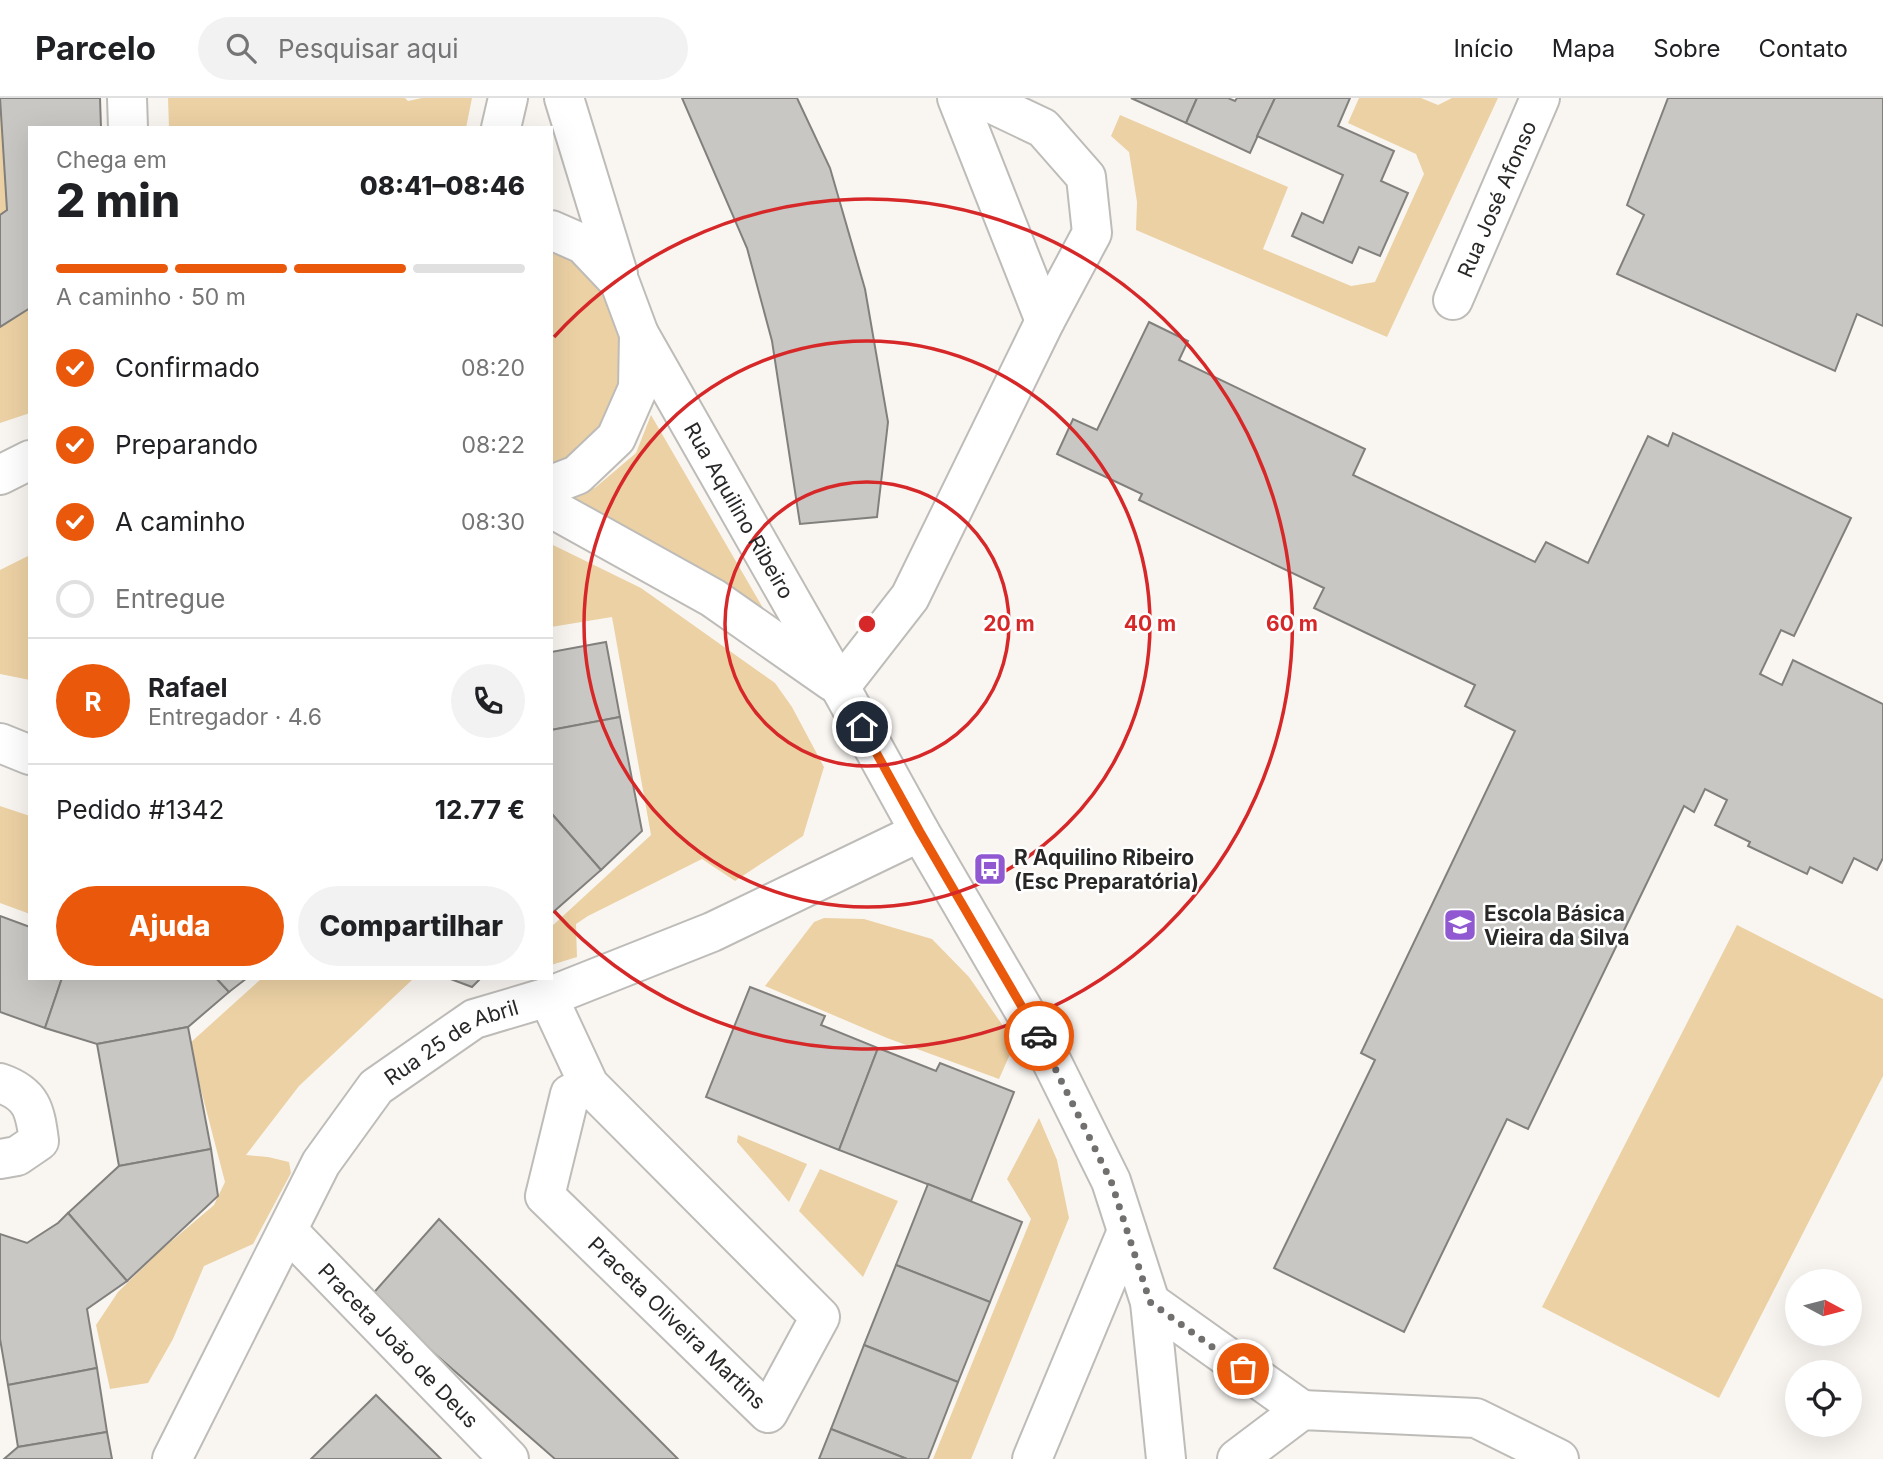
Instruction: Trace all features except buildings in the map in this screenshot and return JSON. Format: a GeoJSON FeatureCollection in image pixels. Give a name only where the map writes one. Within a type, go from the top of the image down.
{"type":"FeatureCollection","features":[{"type":"Feature","properties":{"kind":"street"},"geometry":{"type":"LineString","coordinates":[[127,98],[128,126]]}},
{"type":"Feature","properties":{"kind":"street"},"geometry":{"type":"LineString","coordinates":[[501,126],[508,98]]}},
{"type":"Feature","properties":{"kind":"street"},"geometry":{"type":"LineString","coordinates":[[553,484],[577,475],[616,438],[638,388],[639,334],[620,283],[564,98]]}},
{"type":"Feature","properties":{"kind":"street"},"geometry":{"type":"LineString","coordinates":[[957,98],[1045,321]]}},
{"type":"Feature","properties":{"kind":"street"},"geometry":{"type":"LineString","coordinates":[[840,687],[910,597],[1045,321],[1092,233],[1086,177],[1043,128],[981,98]]}},
{"type":"Feature","properties":{"kind":"street","name":"Rua José Afonso"},"geometry":{"type":"LineString","coordinates":[[1452,300],[1540,98]]}},
{"type":"Feature","properties":{"kind":"street"},"geometry":{"type":"LineString","coordinates":[[553,231],[583,244],[620,283]]}},
{"type":"Feature","properties":{"kind":"street","name":"Rua Aquilino Ribeiro"},"geometry":{"type":"LineString","coordinates":[[639,334],[920,832],[1040,1038],[1111,1181],[1150,1302],[1166,1459]]}},
{"type":"Feature","properties":{"kind":"street"},"geometry":{"type":"LineString","coordinates":[[0,475],[28,461]]}},
{"type":"Feature","properties":{"kind":"street"},"geometry":{"type":"LineString","coordinates":[[0,494],[28,490]]}},
{"type":"Feature","properties":{"kind":"street","name":"Rua Aquilino Ribeiro"},"geometry":{"type":"LineString","coordinates":[[553,509],[713,598],[840,687]]}},
{"type":"Feature","properties":{"kind":"street"},"geometry":{"type":"LineString","coordinates":[[0,743],[28,754]]}},
{"type":"Feature","properties":{"kind":"street","name":"Rua 25 de Abril"},"geometry":{"type":"LineString","coordinates":[[172,1459],[321,1163],[376,1087],[474,1019],[548,997],[712,932],[920,832]]}},
{"type":"Feature","properties":{"kind":"street","name":"Praceta Oliveira Martins"},"geometry":{"type":"LineString","coordinates":[[548,997],[589,1085],[820,1317],[768,1413],[545,1196],[570,1094],[589,1085]]}},
{"type":"Feature","properties":{"kind":"street"},"geometry":{"type":"LineString","coordinates":[[0,1083],[17,1088],[35,1111],[39,1141],[17,1156],[0,1159]]}},
{"type":"Feature","properties":{"kind":"street","name":"Praceta João de Deus"},"geometry":{"type":"LineString","coordinates":[[288,1231],[509,1459]]}},
{"type":"Feature","properties":{"kind":"street"},"geometry":{"type":"LineString","coordinates":[[1032,1459],[1127,1231]]}},
{"type":"Feature","properties":{"kind":"street"},"geometry":{"type":"LineString","coordinates":[[1150,1302],[1302,1410],[1476,1418],[1559,1459]]}},
{"type":"Feature","properties":{"kind":"street"},"geometry":{"type":"LineString","coordinates":[[1237,1459],[1302,1410]]}},
{"type":"Feature","properties":{"kind":"shaded area"},"geometry":{"type":"Polygon","coordinates":[[[0,98],[7,210],[0,215],[0,98]]]}},
{"type":"Feature","properties":{"kind":"shaded area"},"geometry":{"type":"Polygon","coordinates":[[[168,98],[405,98],[408,101],[422,98],[472,98],[466,126],[169,126],[168,98]]]}},
{"type":"Feature","properties":{"kind":"shaded area"},"geometry":{"type":"Polygon","coordinates":[[[1359,98],[1421,98],[1438,105],[1452,98],[1498,98],[1387,337],[1136,230],[1137,202],[1129,152],[1111,136],[1120,115],[1288,187],[1263,249],[1351,286],[1375,282],[1424,174],[1416,154],[1348,123],[1359,98]]]}},
{"type":"Feature","properties":{"kind":"shaded area"},"geometry":{"type":"Polygon","coordinates":[[[553,252],[578,267],[600,291],[619,330],[623,352],[618,395],[610,416],[598,434],[572,458],[553,469],[553,252]]]}},
{"type":"Feature","properties":{"kind":"shaded area"},"geometry":{"type":"Polygon","coordinates":[[[28,309],[28,414],[0,423],[0,327],[28,309]]]}},
{"type":"Feature","properties":{"kind":"shaded area"},"geometry":{"type":"Polygon","coordinates":[[[651,415],[770,620],[571,500],[596,487],[636,453],[651,415]]]}},
{"type":"Feature","properties":{"kind":"shaded area"},"geometry":{"type":"Polygon","coordinates":[[[553,545],[641,588],[775,683],[792,707],[824,767],[803,836],[735,881],[702,859],[588,916],[576,924],[577,957],[553,964],[553,925],[651,835],[612,617],[553,627],[553,545]]]}},
{"type":"Feature","properties":{"kind":"shaded area"},"geometry":{"type":"Polygon","coordinates":[[[28,556],[28,680],[0,674],[0,570],[28,556]]]}},
{"type":"Feature","properties":{"kind":"shaded area"},"geometry":{"type":"Polygon","coordinates":[[[0,806],[28,815],[28,913],[0,903],[0,806]]]}},
{"type":"Feature","properties":{"kind":"shaded area"},"geometry":{"type":"Polygon","coordinates":[[[824,918],[864,919],[932,939],[969,977],[1015,1043],[999,1079],[887,1038],[765,986],[814,922],[824,918]]]}},
{"type":"Feature","properties":{"kind":"shaded area"},"geometry":{"type":"Polygon","coordinates":[[[1737,925],[1883,999],[1883,1076],[1719,1398],[1542,1307],[1737,925]]]}},
{"type":"Feature","properties":{"kind":"shaded area"},"geometry":{"type":"Polygon","coordinates":[[[260,980],[412,980],[299,1086],[246,1155],[289,1162],[291,1173],[253,1244],[204,1266],[173,1339],[148,1383],[110,1389],[96,1325],[118,1292],[161,1250],[214,1205],[225,1182],[189,1044],[260,980]]]}},
{"type":"Feature","properties":{"kind":"shaded area"},"geometry":{"type":"Polygon","coordinates":[[[1039,1118],[1057,1160],[1069,1218],[971,1459],[933,1459],[1031,1219],[1007,1179],[1039,1118]]]}},
{"type":"Feature","properties":{"kind":"shaded area"},"geometry":{"type":"Polygon","coordinates":[[[738,1135],[807,1164],[789,1202],[737,1142],[738,1135]]]}},
{"type":"Feature","properties":{"kind":"shaded area"},"geometry":{"type":"Polygon","coordinates":[[[820,1169],[898,1201],[863,1277],[799,1211],[820,1169]]]}},
{"type":"Feature","properties":{"kind":"way so far"},"geometry":{"type":"LineString","coordinates":[[1039,1036],[1111,1181],[1150,1302],[1243,1369]]}},
{"type":"Feature","properties":{"kind":"place","name":"R Aquilino Ribeiro (Esc Preparatória)"},"geometry":{"type":"Point","coordinates":[990,869]}},
{"type":"Feature","properties":{"kind":"place","name":"Escola Básica Vieira da Silva"},"geometry":{"type":"Point","coordinates":[1460,925]}},
{"type":"Feature","properties":{"kind":"route"},"geometry":{"type":"LineString","coordinates":[[862,727],[1039,1036]]}}]}
